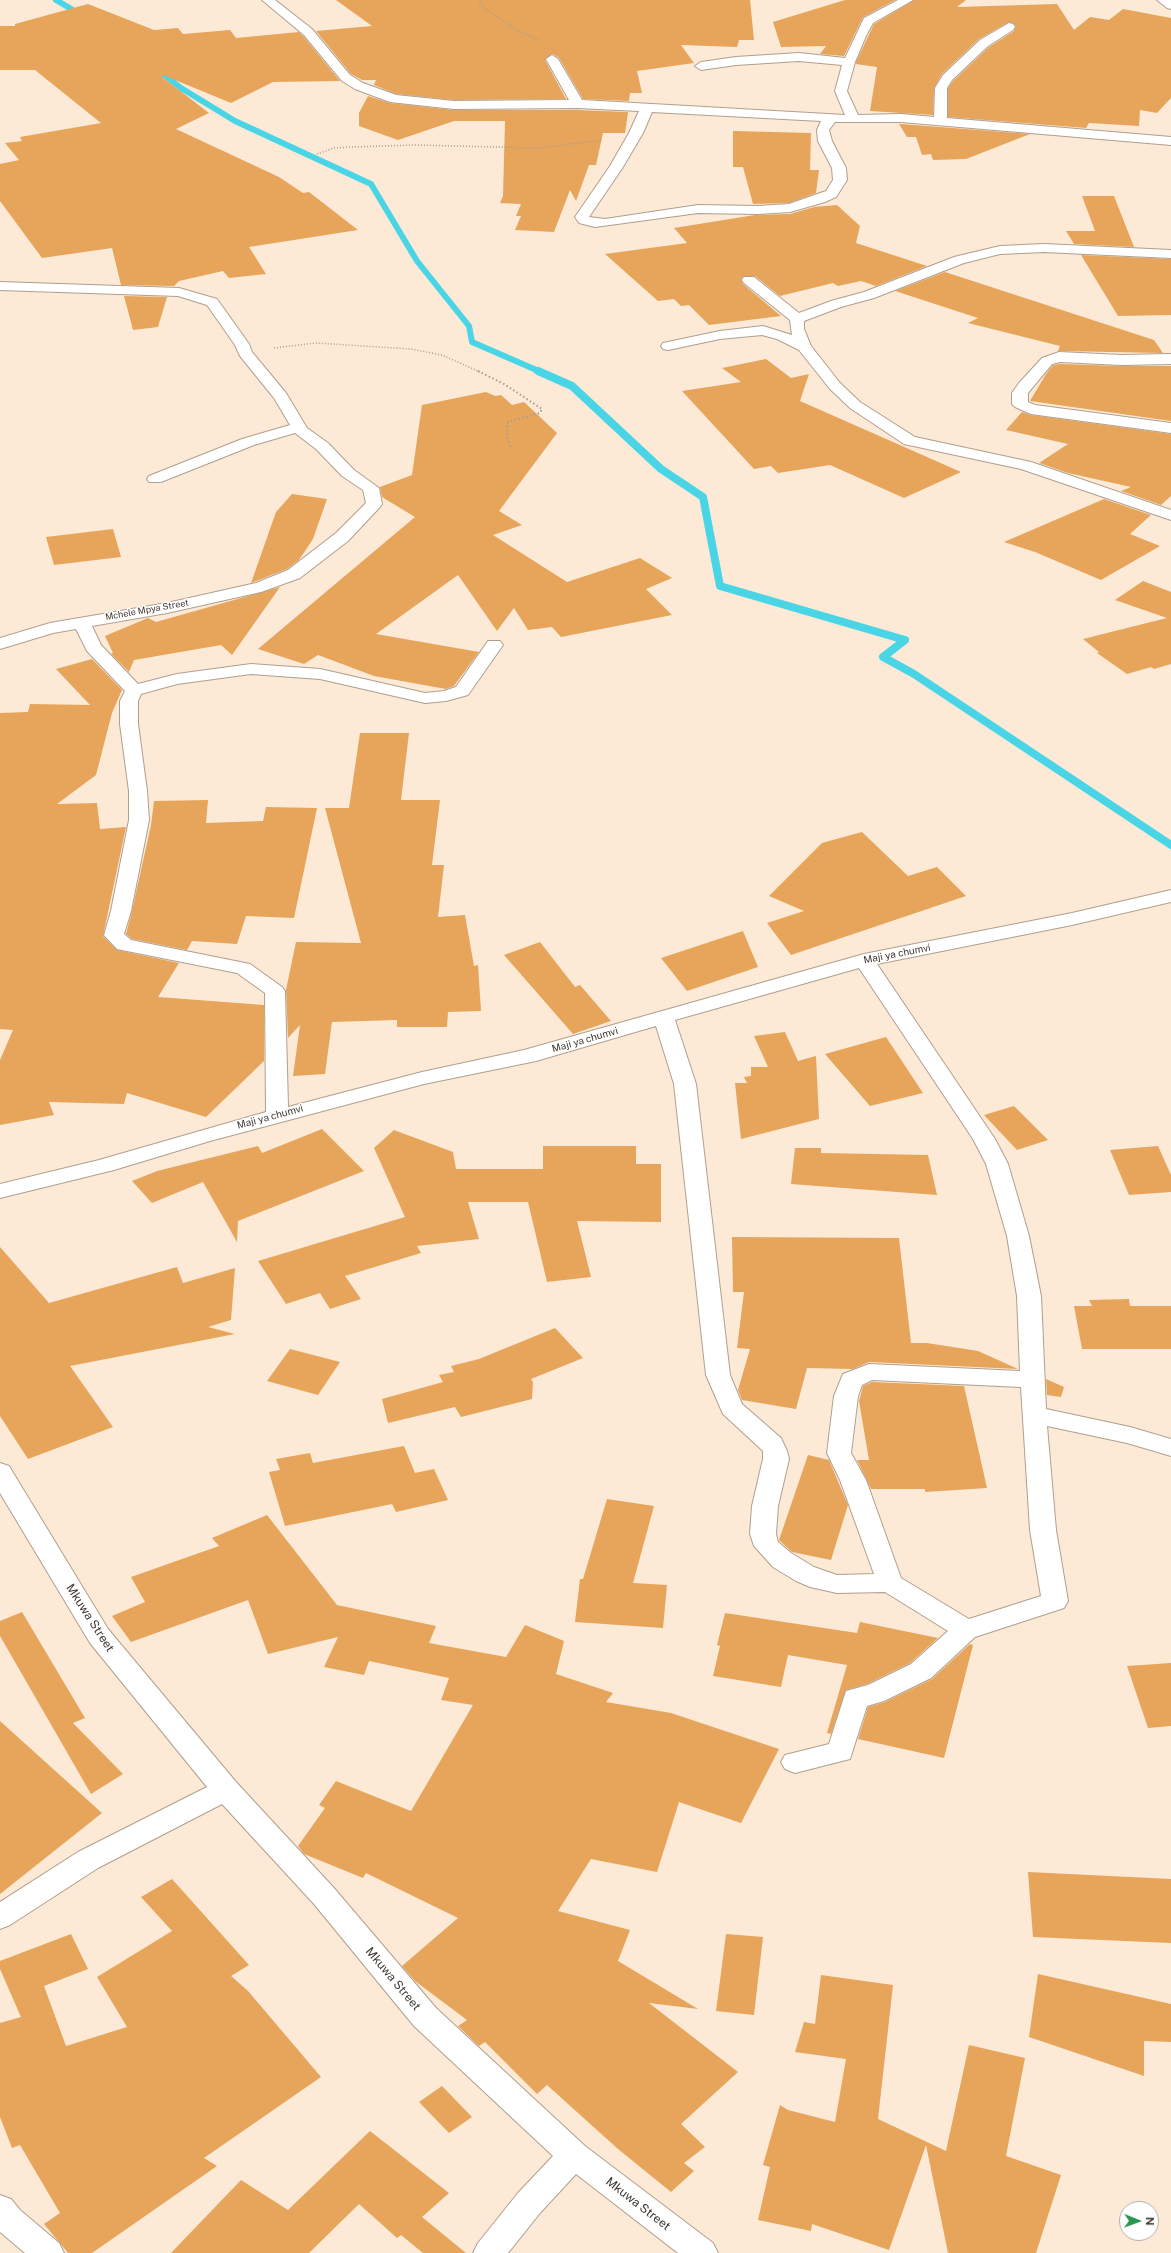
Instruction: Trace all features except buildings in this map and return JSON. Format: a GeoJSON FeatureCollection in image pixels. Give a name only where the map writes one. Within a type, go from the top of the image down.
{"type":"FeatureCollection","features":[{"type":"Feature","properties":{"kind":"street"},"geometry":{"type":"LineString","coordinates":[[268,0],[308,32],[346,78],[359,86],[394,99],[454,105],[578,104],[852,119],[901,118],[1171,141]]}},
{"type":"Feature","properties":{"kind":"street"},"geometry":{"type":"LineString","coordinates":[[852,119],[841,91],[849,62],[868,22],[907,0]]}},
{"type":"Feature","properties":{"kind":"street"},"geometry":{"type":"LineString","coordinates":[[1163,0],[1171,5]]}},
{"type":"Feature","properties":{"kind":"street"},"geometry":{"type":"LineString","coordinates":[[941,122],[940,88],[947,78],[984,43],[1009,27]]}},
{"type":"Feature","properties":{"kind":"street"},"geometry":{"type":"LineString","coordinates":[[701,66],[736,61],[795,57],[849,62]]}},
{"type":"Feature","properties":{"kind":"street"},"geometry":{"type":"LineString","coordinates":[[552,59],[578,104]]}},
{"type":"Feature","properties":{"kind":"street"},"geometry":{"type":"LineString","coordinates":[[648,107],[639,123],[636,133],[616,167],[587,207],[582,217],[584,220],[595,223],[606,222],[698,209],[758,210],[790,208],[820,199],[831,194],[840,180],[839,168],[825,141],[823,130],[825,125],[832,118]]}},
{"type":"Feature","properties":{"kind":"street"},"geometry":{"type":"LineString","coordinates":[[797,319],[904,282],[959,260],[1000,250],[1044,248],[1171,254]]}},
{"type":"Feature","properties":{"kind":"street"},"geometry":{"type":"LineString","coordinates":[[749,280],[797,319]]}},
{"type":"Feature","properties":{"kind":"street"},"geometry":{"type":"LineString","coordinates":[[0,286],[178,292],[212,302],[225,323],[242,344],[245,353],[281,396],[298,427],[248,442],[155,479]]}},
{"type":"Feature","properties":{"kind":"street"},"geometry":{"type":"LineString","coordinates":[[797,319],[797,329],[804,347],[835,386],[855,405],[889,429],[910,441],[1025,465],[1171,514]]}},
{"type":"Feature","properties":{"kind":"street"},"geometry":{"type":"LineString","coordinates":[[668,346],[720,335],[763,330],[782,336],[804,347]]}},
{"type":"Feature","properties":{"kind":"street"},"geometry":{"type":"LineString","coordinates":[[1171,359],[1122,360],[1059,357],[1047,361],[1024,386],[1020,393],[1020,404],[1032,409],[1171,428]]}},
{"type":"Feature","properties":{"kind":"street","name":"Mchele Mpya Street"},"geometry":{"type":"LineString","coordinates":[[0,644],[50,628],[167,608],[261,587],[294,574],[342,537],[374,504],[370,488],[348,473],[298,427]]}},
{"type":"Feature","properties":{"kind":"street"},"geometry":{"type":"LineString","coordinates":[[81,622],[93,647],[134,690]]}},
{"type":"Feature","properties":{"kind":"street"},"geometry":{"type":"LineString","coordinates":[[277,1115],[275,991],[243,968],[184,958],[124,945],[114,935],[121,912],[139,820],[138,790],[129,724],[128,701],[134,690],[212,673],[251,669],[286,670],[347,678],[425,698],[446,696],[462,691],[494,645]]}},
{"type":"Feature","properties":{"kind":"street","name":"Maji ya chumvi"},"geometry":{"type":"LineString","coordinates":[[0,1190],[106,1166],[277,1115],[422,1078],[528,1056],[864,960],[1072,919],[1171,896]]}},
{"type":"Feature","properties":{"kind":"street"},"geometry":{"type":"LineString","coordinates":[[795,1762],[840,1752],[856,1698],[874,1694],[920,1671],[966,1630],[1055,1601],[1044,1530],[1034,1415],[1034,1380],[1029,1296],[1018,1236],[997,1164],[984,1139],[864,960]]}},
{"type":"Feature","properties":{"kind":"street"},"geometry":{"type":"LineString","coordinates":[[664,1018],[685,1084],[718,1375],[732,1408],[768,1441],[775,1451],[776,1459],[764,1506],[764,1534],[768,1546],[782,1560],[805,1574],[819,1580],[837,1584],[890,1583],[966,1630]]}},
{"type":"Feature","properties":{"kind":"street"},"geometry":{"type":"LineString","coordinates":[[890,1583],[853,1480],[839,1453],[846,1396],[852,1380],[869,1372],[1034,1380]]}},
{"type":"Feature","properties":{"kind":"street"},"geometry":{"type":"LineString","coordinates":[[1034,1415],[1130,1435],[1171,1448]]}},
{"type":"Feature","properties":{"kind":"street","name":"Mkuwa Street"},"geometry":{"type":"LineString","coordinates":[[0,1472],[99,1636],[226,1790],[324,1896],[425,2017],[574,2155],[702,2253]]}},
{"type":"Feature","properties":{"kind":"street"},"geometry":{"type":"LineString","coordinates":[[0,1917],[88,1860],[226,1790]]}},
{"type":"Feature","properties":{"kind":"street"},"geometry":{"type":"LineString","coordinates":[[489,2253],[529,2203],[574,2155]]}},
{"type":"Feature","properties":{"kind":"street"},"geometry":{"type":"LineString","coordinates":[[0,2209],[9,2220],[48,2253]]}},
{"type":"Feature","properties":{"kind":"path"},"geometry":{"type":"LineString","coordinates":[[480,0],[480,5],[515,29],[547,45],[552,59]]}},
{"type":"Feature","properties":{"kind":"path"},"geometry":{"type":"LineString","coordinates":[[317,154],[339,147],[385,146],[546,148],[636,133]]}},
{"type":"Feature","properties":{"kind":"path"},"geometry":{"type":"LineString","coordinates":[[245,353],[285,346],[330,343],[411,349],[449,358],[504,384],[542,409],[540,413],[510,420],[508,422],[507,436],[511,449]]}},
{"type":"Feature","properties":{"kind":"waterway"},"geometry":{"type":"LineString","coordinates":[[56,0],[83,16]]}},
{"type":"Feature","properties":{"kind":"waterway"},"geometry":{"type":"LineString","coordinates":[[154,67],[181,88],[235,121],[371,184],[417,261],[469,326],[472,342],[541,372]]}},
{"type":"Feature","properties":{"kind":"waterway"},"geometry":{"type":"LineString","coordinates":[[538,371],[572,386],[661,469],[703,497],[720,586],[905,640],[883,657],[914,674],[1171,845]]}}]}
